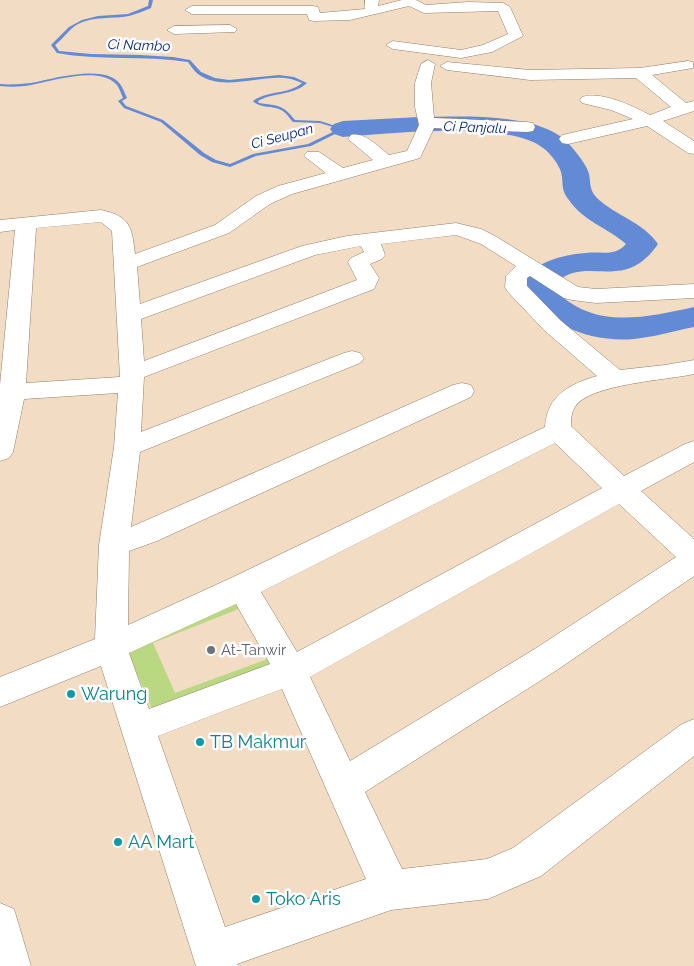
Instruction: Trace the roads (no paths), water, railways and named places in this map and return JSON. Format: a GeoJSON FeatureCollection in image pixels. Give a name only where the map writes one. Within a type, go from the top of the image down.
{"type":"FeatureCollection","features":[{"type":"Feature","properties":{"kind":"street"},"geometry":{"type":"LineString","coordinates":[[192,10],[350,16],[372,6],[407,1],[424,9],[503,6],[516,36],[487,49],[461,54],[393,44]]}},
{"type":"Feature","properties":{"kind":"street"},"geometry":{"type":"LineString","coordinates":[[468,6],[475,24]]}},
{"type":"Feature","properties":{"kind":"street"},"geometry":{"type":"LineString","coordinates":[[174,30],[248,29]]}},
{"type":"Feature","properties":{"kind":"street"},"geometry":{"type":"LineString","coordinates":[[410,62],[530,75],[640,73],[688,65]]}},
{"type":"Feature","properties":{"kind":"street"},"geometry":{"type":"LineString","coordinates":[[126,264],[222,229],[246,214],[279,185],[338,174],[414,154],[426,127],[423,107],[423,83],[428,64]]}},
{"type":"Feature","properties":{"kind":"street"},"geometry":{"type":"LineString","coordinates":[[640,73],[688,107]]}},
{"type":"Feature","properties":{"kind":"street"},"geometry":{"type":"LineString","coordinates":[[588,100],[603,102],[651,120],[694,149]]}},
{"type":"Feature","properties":{"kind":"street"},"geometry":{"type":"LineString","coordinates":[[568,139],[651,120],[688,107]]}},
{"type":"Feature","properties":{"kind":"street"},"geometry":{"type":"LineString","coordinates":[[426,127],[527,127]]}},
{"type":"Feature","properties":{"kind":"street"},"geometry":{"type":"LineString","coordinates":[[357,139],[387,162]]}},
{"type":"Feature","properties":{"kind":"street"},"geometry":{"type":"LineString","coordinates":[[313,156],[338,174]]}},
{"type":"Feature","properties":{"kind":"street"},"geometry":{"type":"LineString","coordinates":[[0,226],[101,216],[110,218],[122,229],[126,264],[132,378],[127,447],[114,545],[111,647],[215,959],[390,890],[488,879],[527,862],[694,735]]}},
{"type":"Feature","properties":{"kind":"street"},"geometry":{"type":"LineString","coordinates":[[0,452],[26,223]]}},
{"type":"Feature","properties":{"kind":"street"},"geometry":{"type":"LineString","coordinates":[[129,316],[309,250],[456,229],[474,233],[531,266],[572,293],[596,296],[694,291]]}},
{"type":"Feature","properties":{"kind":"street"},"geometry":{"type":"LineString","coordinates":[[6,393],[132,378],[366,284],[368,278],[358,262],[375,255],[369,240]]}},
{"type":"Feature","properties":{"kind":"street"},"geometry":{"type":"LineString","coordinates":[[531,266],[517,276],[516,287],[552,325],[615,378]]}},
{"type":"Feature","properties":{"kind":"street"},"geometry":{"type":"LineString","coordinates":[[127,447],[352,358]]}},
{"type":"Feature","properties":{"kind":"street"},"geometry":{"type":"LineString","coordinates":[[558,431],[560,411],[565,402],[576,393],[615,378],[665,373],[694,367]]}},
{"type":"Feature","properties":{"kind":"street"},"geometry":{"type":"LineString","coordinates":[[114,545],[147,533],[462,391]]}},
{"type":"Feature","properties":{"kind":"street"},"geometry":{"type":"LineString","coordinates":[[558,431],[694,556]]}},
{"type":"Feature","properties":{"kind":"street"},"geometry":{"type":"LineString","coordinates":[[0,692],[111,647],[242,587],[558,431]]}},
{"type":"Feature","properties":{"kind":"street"},"geometry":{"type":"LineString","coordinates":[[139,728],[291,671],[694,450]]}},
{"type":"Feature","properties":{"kind":"street"},"geometry":{"type":"LineString","coordinates":[[343,785],[546,660],[694,561]]}},
{"type":"Feature","properties":{"kind":"street"},"geometry":{"type":"LineString","coordinates":[[242,587],[291,671],[390,890]]}},
{"type":"Feature","properties":{"kind":"street"},"geometry":{"type":"LineString","coordinates":[[0,923],[10,966]]}},
{"type":"Feature","properties":{"kind":"waterway","name":"Ci Nambo"},"geometry":{"type":"LineString","coordinates":[[0,85],[31,84],[90,74],[106,76],[118,83],[125,98],[120,101],[125,107],[162,121],[202,154],[214,161],[230,166],[255,155],[309,145],[343,129],[320,122],[294,121],[285,110],[279,107],[258,104],[255,101],[293,90],[305,83],[293,78],[279,77],[229,81],[214,79],[200,73],[189,61],[156,57],[91,56],[58,52],[53,45],[76,24],[90,19],[128,15],[150,7],[151,0]]}},
{"type":"Feature","properties":{"kind":"waterway","name":"Ci Panjalu"},"geometry":{"type":"LineString","coordinates":[[343,129],[450,124],[480,125],[508,127],[532,132],[549,140],[561,151],[575,173],[575,185],[580,196],[600,214],[635,236],[643,244],[634,254],[622,262],[585,262],[559,267],[549,271],[534,286],[544,298],[570,317],[601,327],[632,329],[694,317]]}},
{"type":"Feature","properties":{"kind":"place","name":"At-Tanwir"},"geometry":{"type":"Point","coordinates":[211,650]}},
{"type":"Feature","properties":{"kind":"place","name":"Warung"},"geometry":{"type":"Point","coordinates":[71,694]}},
{"type":"Feature","properties":{"kind":"place","name":"TB Makmur"},"geometry":{"type":"Point","coordinates":[200,742]}},
{"type":"Feature","properties":{"kind":"place","name":"AA Mart"},"geometry":{"type":"Point","coordinates":[118,842]}},
{"type":"Feature","properties":{"kind":"place","name":"Toko Aris"},"geometry":{"type":"Point","coordinates":[256,899]}},
{"type":"Feature","properties":{"kind":"water label","name":"Ci Seupan"},"geometry":{"type":"Point","coordinates":[282,136]}}]}
